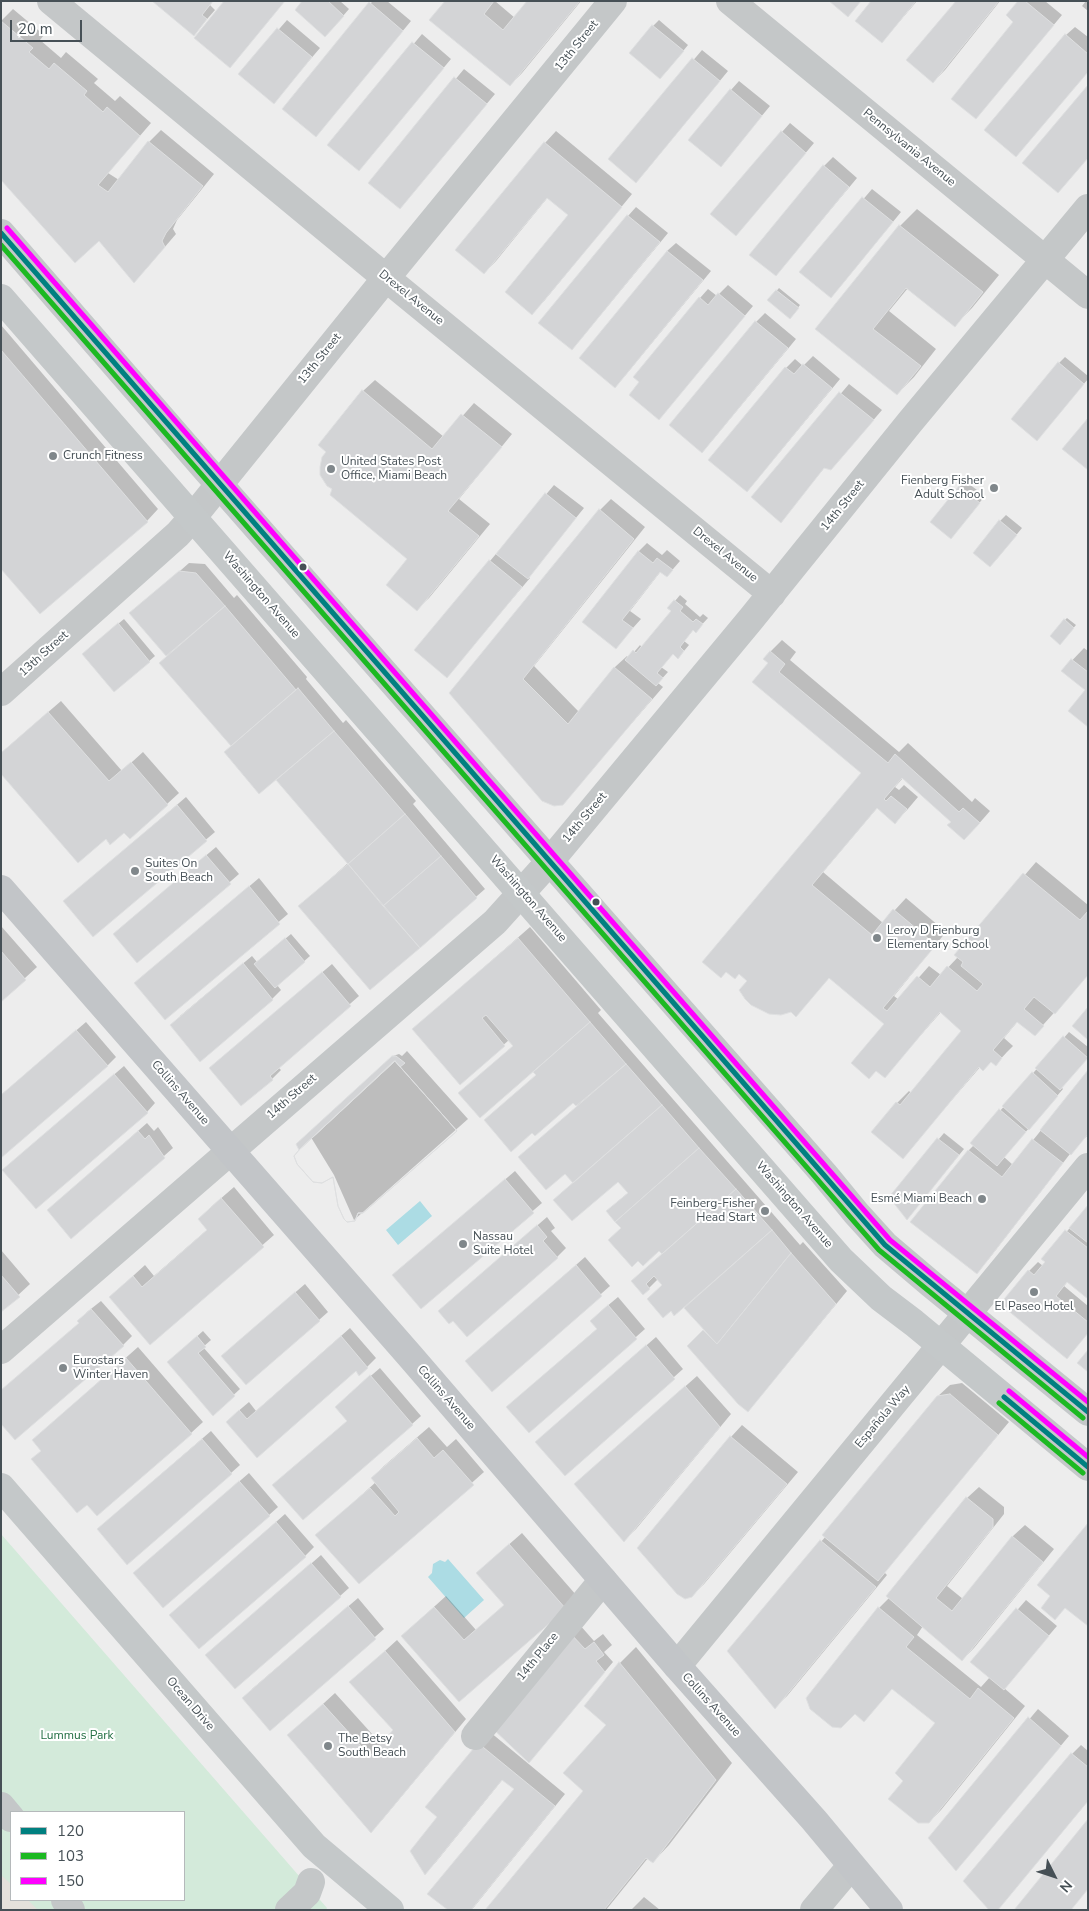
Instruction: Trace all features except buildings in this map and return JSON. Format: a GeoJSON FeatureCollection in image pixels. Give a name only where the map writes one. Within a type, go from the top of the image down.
{"type":"FeatureCollection","features":[{"type":"Feature","properties":{"kind":"main road"},"geometry":{"type":"LineString","coordinates":[[1,233],[824,1174],[856,1213],[886,1245],[1088,1412]]}},
{"type":"Feature","properties":{"kind":"main road","name":"Washington Avenue"},"geometry":{"type":"LineString","coordinates":[[1,298],[841,1260],[875,1292],[1088,1467]]}},
{"type":"Feature","properties":{"kind":"main road","name":"Collins Avenue"},"geometry":{"type":"LineString","coordinates":[[1,889],[677,1666],[814,1820],[889,1910]]}},
{"type":"Feature","properties":{"kind":"main road","name":"Ocean Drive"},"geometry":{"type":"LineString","coordinates":[[1,1487],[314,1846],[390,1910]]}},
{"type":"Feature","properties":{"kind":"street","name":"Drexel Avenue"},"geometry":{"type":"LineString","coordinates":[[51,1],[772,594]]}},
{"type":"Feature","properties":{"kind":"street","name":"13th Street"},"geometry":{"type":"LineString","coordinates":[[1,692],[178,534],[613,1]]}},
{"type":"Feature","properties":{"kind":"street","name":"Pennsylvania Avenue"},"geometry":{"type":"LineString","coordinates":[[730,1],[1088,295]]}},
{"type":"Feature","properties":{"kind":"street","name":"14th Street"},"geometry":{"type":"LineString","coordinates":[[1,1350],[495,922],[550,861],[772,594],[910,422],[1088,208]]}},
{"type":"Feature","properties":{"kind":"street","name":"Española Way"},"geometry":{"type":"LineString","coordinates":[[677,1666],[1088,1167]]}},
{"type":"Feature","properties":{"kind":"street","name":"14th Place"},"geometry":{"type":"LineString","coordinates":[[474,1736],[603,1580]]}},
{"type":"Feature","properties":{"kind":"street"},"geometry":{"type":"LineString","coordinates":[[1,1806],[10,1817]]}},
{"type":"Feature","properties":{"kind":"street"},"geometry":{"type":"LineString","coordinates":[[814,1910],[851,1866]]}},
{"type":"Feature","properties":{"kind":"street"},"geometry":{"type":"LineString","coordinates":[[289,1910],[307,1893],[311,1882]]}},
{"type":"Feature","properties":{"kind":"green space","name":"Lummus Park"},"geometry":{"type":"Polygon","coordinates":[[[1,1534],[327,1908],[326,1910],[1,1910],[1,1534]]]}},
{"type":"Feature","properties":{"kind":"sand"},"geometry":{"type":"Polygon","coordinates":[[[1,1875],[10,1883],[10,1901],[29,1901],[38,1910],[1,1910],[1,1875]]]}},
{"type":"Feature","properties":{"kind":"water"},"geometry":{"type":"Polygon","coordinates":[[[420,1201],[432,1216],[398,1245],[386,1230],[420,1201]]]}},
{"type":"Feature","properties":{"kind":"water"},"geometry":{"type":"Polygon","coordinates":[[[448,1559],[484,1600],[464,1618],[428,1577],[432,1573],[433,1564],[440,1560],[445,1562],[448,1559]]]}},
{"type":"Feature","properties":{"kind":"transit line","name":"150"},"geometry":{"type":"LineString","coordinates":[[7,228],[890,1240],[1088,1402]]}},
{"type":"Feature","properties":{"kind":"transit line","name":"120"},"geometry":{"type":"LineString","coordinates":[[1,233],[885,1245],[1088,1412]]}},
{"type":"Feature","properties":{"kind":"transit line","name":"103"},"geometry":{"type":"LineString","coordinates":[[1,245],[879,1250],[1083,1418]]}},
{"type":"Feature","properties":{"kind":"transit line","name":"150"},"geometry":{"type":"LineString","coordinates":[[1009,1391],[1088,1457]]}},
{"type":"Feature","properties":{"kind":"transit line","name":"120"},"geometry":{"type":"LineString","coordinates":[[1004,1397],[1088,1467]]}},
{"type":"Feature","properties":{"kind":"transit line","name":"103"},"geometry":{"type":"LineString","coordinates":[[999,1403],[1083,1473]]}},
{"type":"Feature","properties":{"kind":"place","name":"Crunch Fitness"},"geometry":{"type":"Point","coordinates":[53,456]}},
{"type":"Feature","properties":{"kind":"place","name":"United States Post Office, Miami Beach"},"geometry":{"type":"Point","coordinates":[331,469]}},
{"type":"Feature","properties":{"kind":"place","name":"Fienberg Fisher Adult School"},"geometry":{"type":"Point","coordinates":[994,488]}},
{"type":"Feature","properties":{"kind":"place","name":"Suites On South Beach"},"geometry":{"type":"Point","coordinates":[135,871]}},
{"type":"Feature","properties":{"kind":"place","name":"Leroy D Fienburg Elementary School"},"geometry":{"type":"Point","coordinates":[877,938]}},
{"type":"Feature","properties":{"kind":"place","name":"Esmé Miami Beach"},"geometry":{"type":"Point","coordinates":[982,1199]}},
{"type":"Feature","properties":{"kind":"place","name":"Feinberg-Fisher Head Start"},"geometry":{"type":"Point","coordinates":[765,1211]}},
{"type":"Feature","properties":{"kind":"place","name":"Nassau Suite Hotel"},"geometry":{"type":"Point","coordinates":[463,1244]}},
{"type":"Feature","properties":{"kind":"place","name":"El Paseo Hotel"},"geometry":{"type":"Point","coordinates":[1034,1292]}},
{"type":"Feature","properties":{"kind":"place","name":"Eurostars Winter Haven"},"geometry":{"type":"Point","coordinates":[63,1368]}},
{"type":"Feature","properties":{"kind":"place","name":"The Betsy South Beach"},"geometry":{"type":"Point","coordinates":[328,1746]}}]}
